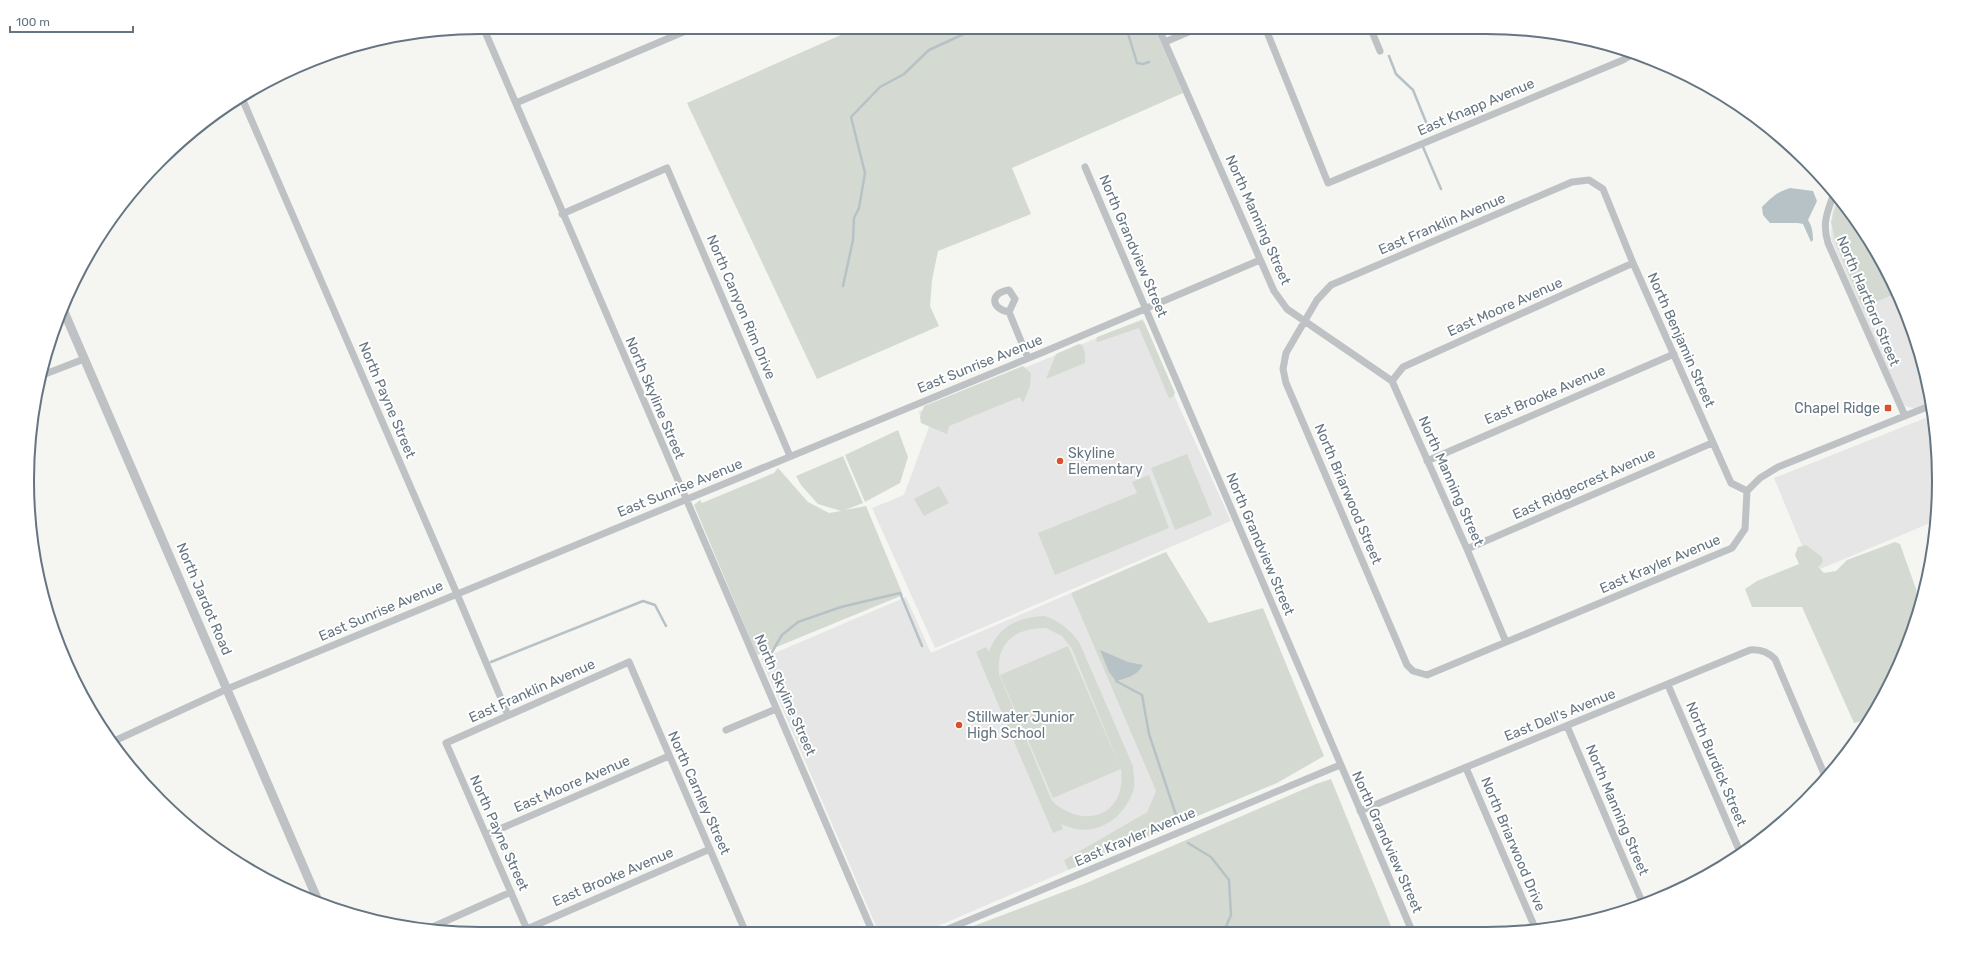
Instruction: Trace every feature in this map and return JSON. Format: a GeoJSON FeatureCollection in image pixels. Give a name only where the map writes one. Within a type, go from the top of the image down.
{"type":"FeatureCollection","features":[{"type":"Feature","properties":{"kind":"street","name":"North Skyline Street"},"geometry":{"type":"LineString","coordinates":[[486,34],[685,500],[870,927]]}},
{"type":"Feature","properties":{"kind":"street"},"geometry":{"type":"LineString","coordinates":[[516,103],[679,34]]}},
{"type":"Feature","properties":{"kind":"street","name":"North Manning Street"},"geometry":{"type":"LineString","coordinates":[[1161,34],[1274,291],[1287,309],[1392,381],[1467,549],[1506,642]]}},
{"type":"Feature","properties":{"kind":"street"},"geometry":{"type":"LineString","coordinates":[[1165,42],[1184,34]]}},
{"type":"Feature","properties":{"kind":"street","name":"East Knapp Avenue"},"geometry":{"type":"LineString","coordinates":[[1268,34],[1328,183],[1627,57]]}},
{"type":"Feature","properties":{"kind":"street"},"geometry":{"type":"LineString","coordinates":[[1373,34],[1380,51]]}},
{"type":"Feature","properties":{"kind":"street","name":"North Payne Street"},"geometry":{"type":"LineString","coordinates":[[244,102],[508,715]]}},
{"type":"Feature","properties":{"kind":"street","name":"North Grandview Street"},"geometry":{"type":"LineString","coordinates":[[1085,167],[1340,766],[1410,927]]}},
{"type":"Feature","properties":{"kind":"street","name":"North Canyon Rim Drive"},"geometry":{"type":"LineString","coordinates":[[562,214],[667,168],[790,456]]}},
{"type":"Feature","properties":{"kind":"street","name":"East Franklin Avenue"},"geometry":{"type":"LineString","coordinates":[[1306,321],[1317,300],[1331,285],[1572,182],[1589,180],[1603,189]]}},
{"type":"Feature","properties":{"kind":"street","name":"North Benjamin Street"},"geometry":{"type":"LineString","coordinates":[[1603,189],[1633,263],[1730,483],[1748,491]]}},
{"type":"Feature","properties":{"kind":"street","name":"North Hartford Street"},"geometry":{"type":"LineString","coordinates":[[1832,199],[1825,217],[1824,231],[1828,243],[1905,416]]}},
{"type":"Feature","properties":{"kind":"street","name":"East Sunrise Avenue"},"geometry":{"type":"LineString","coordinates":[[117,740],[228,689],[1146,309],[1260,260]]}},
{"type":"Feature","properties":{"kind":"street","name":"East Moore Avenue"},"geometry":{"type":"LineString","coordinates":[[1392,381],[1403,367],[1633,263]]}},
{"type":"Feature","properties":{"kind":"street"},"geometry":{"type":"LineString","coordinates":[[1010,312],[1028,358]]}},
{"type":"Feature","properties":{"kind":"street","name":"North Jardot Road"},"geometry":{"type":"LineString","coordinates":[[66,316],[316,895]]}},
{"type":"Feature","properties":{"kind":"street","name":"North Briarwood Street"},"geometry":{"type":"LineString","coordinates":[[1306,321],[1286,353],[1283,369],[1286,382],[1407,665],[1418,673]]}},
{"type":"Feature","properties":{"kind":"street","name":"East Brooke Avenue"},"geometry":{"type":"LineString","coordinates":[[1427,461],[1674,354]]}},
{"type":"Feature","properties":{"kind":"street"},"geometry":{"type":"LineString","coordinates":[[47,373],[84,359]]}},
{"type":"Feature","properties":{"kind":"street"},"geometry":{"type":"LineString","coordinates":[[1748,491],[1760,478],[1778,467],[1926,408]]}},
{"type":"Feature","properties":{"kind":"street","name":"East Ridgecrest Avenue"},"geometry":{"type":"LineString","coordinates":[[1467,549],[1712,443]]}},
{"type":"Feature","properties":{"kind":"street","name":"East Krayler Avenue"},"geometry":{"type":"LineString","coordinates":[[1418,673],[1427,675],[1435,672],[1446,666],[1732,548],[1745,529],[1748,491]]}},
{"type":"Feature","properties":{"kind":"street","name":"East Dell's Avenue"},"geometry":{"type":"LineString","coordinates":[[1360,811],[1750,650],[1761,650],[1771,655],[1778,664],[1823,772]]}},
{"type":"Feature","properties":{"kind":"street","name":"East Franklin Avenue"},"geometry":{"type":"LineString","coordinates":[[446,743],[628,662]]}},
{"type":"Feature","properties":{"kind":"street","name":"North Carnley Street"},"geometry":{"type":"LineString","coordinates":[[628,662],[743,927]]}},
{"type":"Feature","properties":{"kind":"street","name":"North Burdick Street"},"geometry":{"type":"LineString","coordinates":[[1668,685],[1739,849]]}},
{"type":"Feature","properties":{"kind":"street"},"geometry":{"type":"LineString","coordinates":[[726,730],[776,709]]}},
{"type":"Feature","properties":{"kind":"street","name":"North Manning Street"},"geometry":{"type":"LineString","coordinates":[[1567,726],[1642,898]]}},
{"type":"Feature","properties":{"kind":"street","name":"North Payne Street"},"geometry":{"type":"LineString","coordinates":[[446,743],[526,927]]}},
{"type":"Feature","properties":{"kind":"street","name":"East Moore Avenue"},"geometry":{"type":"LineString","coordinates":[[486,835],[669,756]]}},
{"type":"Feature","properties":{"kind":"street","name":"East Krayler Avenue"},"geometry":{"type":"LineString","coordinates":[[953,927],[1340,766]]}},
{"type":"Feature","properties":{"kind":"street","name":"North Briarwood Drive"},"geometry":{"type":"LineString","coordinates":[[1466,768],[1533,924]]}},
{"type":"Feature","properties":{"kind":"street","name":"East Brooke Avenue"},"geometry":{"type":"LineString","coordinates":[[537,927],[710,849]]}},
{"type":"Feature","properties":{"kind":"street"},"geometry":{"type":"LineString","coordinates":[[438,925],[511,892]]}},
{"type":"Feature","properties":{"kind":"shaded area"},"geometry":{"type":"Polygon","coordinates":[[[843,34],[1157,34],[1183,93],[1012,168],[1031,214],[938,251],[932,280],[930,306],[939,326],[817,379],[687,103],[843,34]]]}},
{"type":"Feature","properties":{"kind":"shaded area"},"geometry":{"type":"Polygon","coordinates":[[[1790,188],[1813,191],[1817,201],[1808,220],[1812,232],[1813,240],[1811,242],[1803,224],[1770,223],[1763,215],[1762,207],[1769,200],[1782,191],[1790,188]]]}},
{"type":"Feature","properties":{"kind":"shaded area"},"geometry":{"type":"Polygon","coordinates":[[[1835,203],[1857,232],[1886,283],[1908,337],[1917,365],[1925,404],[1915,408],[1907,407],[1901,402],[1831,239],[1832,213],[1835,203]]]}},
{"type":"Feature","properties":{"kind":"shaded area"},"geometry":{"type":"Polygon","coordinates":[[[1836,205],[1857,232],[1886,283],[1891,295],[1873,303],[1875,307],[1864,310],[1836,244],[1831,222],[1836,205]]]}},
{"type":"Feature","properties":{"kind":"shaded area","name":"Skyline Elementary"},"geometry":{"type":"Polygon","coordinates":[[[1143,319],[1177,402],[1231,521],[935,648],[872,508],[904,495],[929,427],[918,412],[1143,319]]]}},
{"type":"Feature","properties":{"kind":"shaded area"},"geometry":{"type":"Polygon","coordinates":[[[1142,320],[1175,393],[1173,397],[1169,398],[1139,328],[1098,342],[1096,341],[1097,337],[1142,320]]]}},
{"type":"Feature","properties":{"kind":"shaded area"},"geometry":{"type":"Polygon","coordinates":[[[1079,344],[1082,345],[1085,353],[1085,363],[1046,379],[1056,354],[1079,344]]]}},
{"type":"Feature","properties":{"kind":"shaded area"},"geometry":{"type":"Polygon","coordinates":[[[1023,366],[1031,373],[1030,386],[1023,403],[1020,397],[949,426],[947,434],[921,423],[920,417],[924,406],[1023,366]]]}},
{"type":"Feature","properties":{"kind":"shaded area"},"geometry":{"type":"Polygon","coordinates":[[[1927,417],[1931,451],[1932,480],[1930,523],[1813,572],[1774,478],[1927,417]]]}},
{"type":"Feature","properties":{"kind":"shaded area"},"geometry":{"type":"Polygon","coordinates":[[[898,430],[908,457],[900,483],[865,502],[845,455],[898,430]]]}},
{"type":"Feature","properties":{"kind":"shaded area"},"geometry":{"type":"Polygon","coordinates":[[[1187,454],[1212,515],[1175,530],[1151,468],[1187,454]]]}},
{"type":"Feature","properties":{"kind":"shaded area"},"geometry":{"type":"Polygon","coordinates":[[[843,456],[863,503],[845,510],[866,506],[903,595],[757,655],[694,505],[700,500],[702,503],[774,473],[778,468],[808,502],[829,513],[841,511],[818,504],[801,485],[796,476],[843,456]]]}},
{"type":"Feature","properties":{"kind":"shaded area"},"geometry":{"type":"Polygon","coordinates":[[[1149,475],[1169,528],[1055,575],[1038,533],[1137,493],[1132,482],[1149,475]]]}},
{"type":"Feature","properties":{"kind":"shaded area"},"geometry":{"type":"Polygon","coordinates":[[[939,486],[949,503],[924,516],[914,499],[939,486]]]}},
{"type":"Feature","properties":{"kind":"shaded area"},"geometry":{"type":"Polygon","coordinates":[[[1895,542],[1900,544],[1917,596],[1898,651],[1886,678],[1862,721],[1854,723],[1802,607],[1752,607],[1745,589],[1757,581],[1799,564],[1795,555],[1798,547],[1806,545],[1822,557],[1823,562],[1818,567],[1824,573],[1836,571],[1847,560],[1895,542]]]}},
{"type":"Feature","properties":{"kind":"shaded area"},"geometry":{"type":"Polygon","coordinates":[[[1166,552],[1209,623],[1263,608],[1324,756],[1277,783],[1068,870],[1064,860],[1147,812],[1156,791],[1071,593],[1166,552]]]}},
{"type":"Feature","properties":{"kind":"shaded area","name":"Stillwater Junior High School"},"geometry":{"type":"Polygon","coordinates":[[[1071,593],[1156,791],[1147,812],[1064,860],[1068,870],[936,927],[876,927],[761,659],[906,597],[931,653],[1071,593]]]}},
{"type":"Feature","properties":{"kind":"shaded area"},"geometry":{"type":"Polygon","coordinates":[[[1045,616],[1060,623],[1072,633],[1079,642],[1133,766],[1134,788],[1126,806],[1113,820],[1096,828],[1086,830],[1076,829],[1061,824],[1063,829],[1053,833],[976,652],[986,647],[989,652],[993,643],[1004,629],[1018,621],[1045,616]],[[1046,628],[1025,631],[1010,639],[1004,645],[1001,653],[999,674],[1052,801],[1065,810],[1078,815],[1090,816],[1101,814],[1111,807],[1117,798],[1121,785],[1121,769],[1072,649],[1062,636],[1046,628]]]}},
{"type":"Feature","properties":{"kind":"shaded area"},"geometry":{"type":"Polygon","coordinates":[[[1068,646],[1121,769],[1053,798],[1000,675],[1068,646]]]}},
{"type":"Feature","properties":{"kind":"shaded area"},"geometry":{"type":"Polygon","coordinates":[[[1100,650],[1128,662],[1143,665],[1135,674],[1128,678],[1116,681],[1109,672],[1100,650]]]}},
{"type":"Feature","properties":{"kind":"shaded area"},"geometry":{"type":"Polygon","coordinates":[[[1331,779],[1391,927],[971,927],[1084,884],[1316,784],[1331,779]]]}},
{"type":"Feature","properties":{"kind":"waterway"},"geometry":{"type":"LineString","coordinates":[[843,286],[853,240],[854,218],[859,208],[865,173],[851,117],[880,87],[904,74],[929,50],[964,34]]}},
{"type":"Feature","properties":{"kind":"waterway"},"geometry":{"type":"LineString","coordinates":[[1128,34],[1137,63],[1143,64],[1149,62]]}},
{"type":"Feature","properties":{"kind":"waterway"},"geometry":{"type":"LineString","coordinates":[[1389,56],[1396,74],[1413,90],[1428,127]]}},
{"type":"Feature","properties":{"kind":"waterway"},"geometry":{"type":"LineString","coordinates":[[1423,147],[1441,189]]}},
{"type":"Feature","properties":{"kind":"waterway"},"geometry":{"type":"LineString","coordinates":[[768,655],[772,652],[782,635],[798,622],[841,607],[900,593],[922,646]]}},
{"type":"Feature","properties":{"kind":"waterway"},"geometry":{"type":"LineString","coordinates":[[491,662],[643,601],[655,605],[666,626]]}},
{"type":"Feature","properties":{"kind":"waterway"},"geometry":{"type":"LineString","coordinates":[[1116,681],[1142,695],[1149,734],[1178,821]]}},
{"type":"Feature","properties":{"kind":"waterway"},"geometry":{"type":"LineString","coordinates":[[1188,843],[1211,857],[1229,880],[1231,915],[1226,927]]}},
{"type":"Feature","properties":{"kind":"place","name":"Chapel Ridge"},"geometry":{"type":"Point","coordinates":[1888,408]}},
{"type":"Feature","properties":{"kind":"place","name":"Skyline Elementary"},"geometry":{"type":"Point","coordinates":[1060,461]}},
{"type":"Feature","properties":{"kind":"place","name":"Stillwater Junior High School"},"geometry":{"type":"Point","coordinates":[959,725]}}]}
